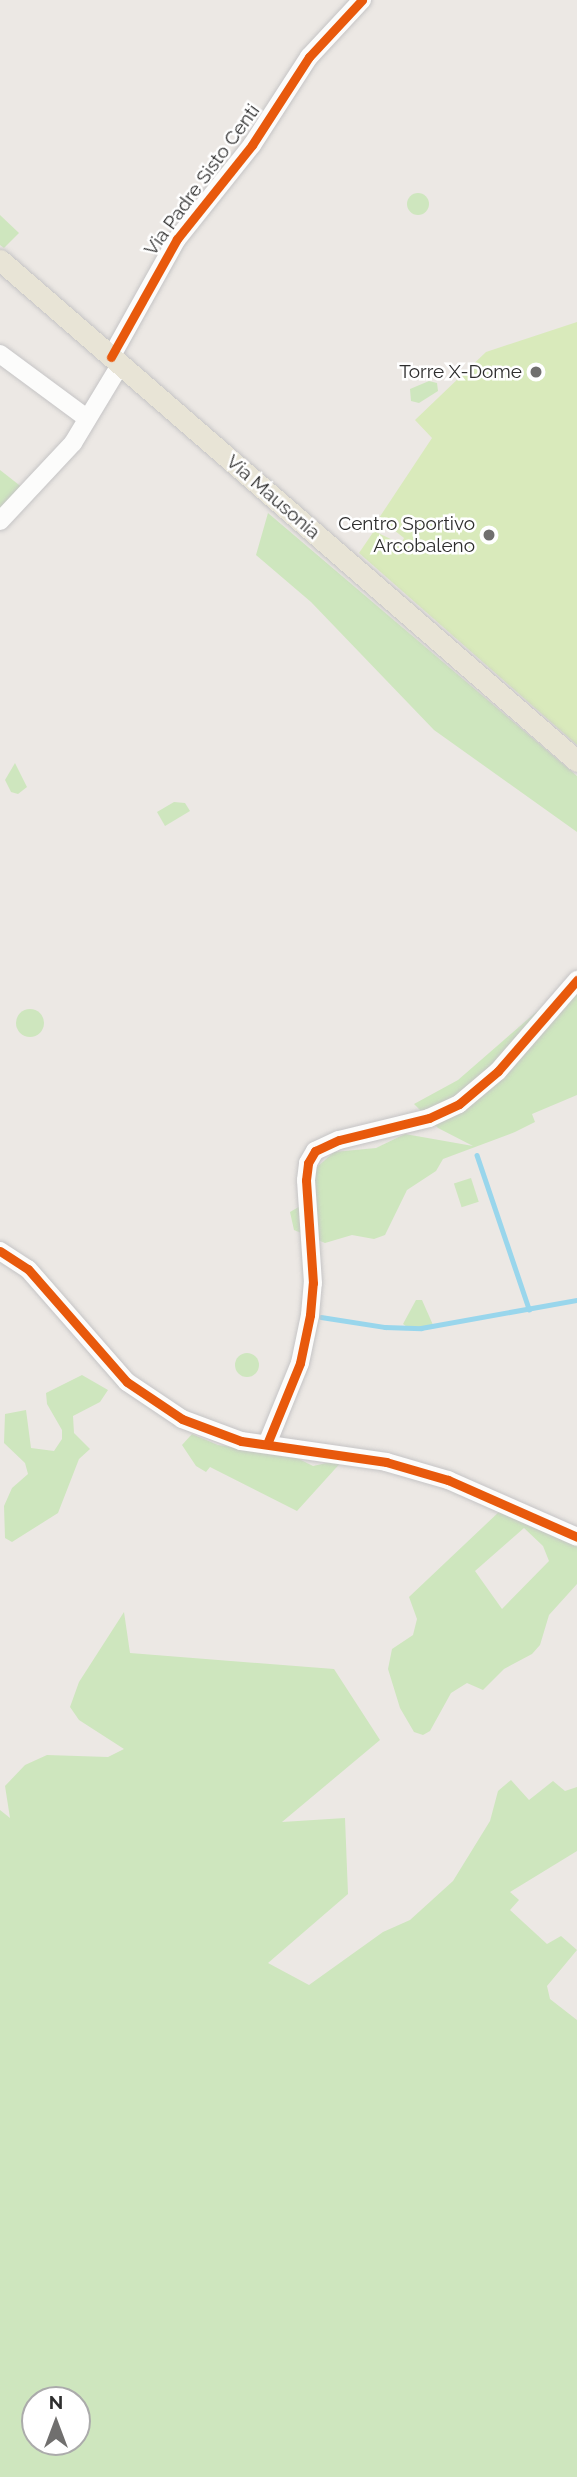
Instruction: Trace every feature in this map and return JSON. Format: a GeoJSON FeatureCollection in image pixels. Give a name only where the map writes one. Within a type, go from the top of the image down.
{"type":"FeatureCollection","features":[{"type":"Feature","properties":{"kind":"main road","name":"Via Mausonia"},"geometry":{"type":"LineString","coordinates":[[0,260],[577,761]]}},
{"type":"Feature","properties":{"kind":"street","name":"Via Padre Sisto Centi"},"geometry":{"type":"LineString","coordinates":[[0,521],[73,443],[183,230],[252,145],[309,57],[362,0]]}},
{"type":"Feature","properties":{"kind":"street"},"geometry":{"type":"LineString","coordinates":[[0,354],[85,417]]}},
{"type":"Feature","properties":{"kind":"street"},"geometry":{"type":"LineString","coordinates":[[267,1444],[300,1363],[310,1315],[313,1283],[306,1180],[312,1157],[339,1140],[418,1122],[459,1104],[498,1071],[577,980]]}},
{"type":"Feature","properties":{"kind":"street"},"geometry":{"type":"LineString","coordinates":[[0,1251],[28,1269],[127,1381],[182,1419],[241,1441],[386,1462],[448,1480],[577,1537]]}},
{"type":"Feature","properties":{"kind":"green space"},"geometry":{"type":"Polygon","coordinates":[[[418,193],[426,196],[429,204],[426,212],[418,215],[410,212],[407,204],[410,196],[418,193]]]}},
{"type":"Feature","properties":{"kind":"green space"},"geometry":{"type":"Polygon","coordinates":[[[0,215],[19,233],[4,248],[0,245],[0,215]]]}},
{"type":"Feature","properties":{"kind":"green space","name":"Centro Sportivo Arcobaleno"},"geometry":{"type":"Polygon","coordinates":[[[577,322],[577,745],[359,553],[374,531],[401,544],[404,538],[379,518],[432,438],[415,420],[486,352],[577,322]]]}},
{"type":"Feature","properties":{"kind":"green space"},"geometry":{"type":"Polygon","coordinates":[[[429,381],[437,383],[438,391],[419,403],[411,401],[410,389],[429,381]]]}},
{"type":"Feature","properties":{"kind":"green space"},"geometry":{"type":"Polygon","coordinates":[[[0,470],[23,488],[0,511],[0,470]]]}},
{"type":"Feature","properties":{"kind":"green space"},"geometry":{"type":"Polygon","coordinates":[[[268,513],[577,776],[577,832],[434,730],[311,602],[256,555],[268,513]]]}},
{"type":"Feature","properties":{"kind":"green space"},"geometry":{"type":"Polygon","coordinates":[[[15,763],[27,787],[18,794],[11,792],[5,780],[15,763]]]}},
{"type":"Feature","properties":{"kind":"green space"},"geometry":{"type":"Polygon","coordinates":[[[174,802],[185,803],[190,811],[165,826],[157,812],[174,802]]]}},
{"type":"Feature","properties":{"kind":"green space"},"geometry":{"type":"Polygon","coordinates":[[[573,980],[577,984],[577,1095],[532,1114],[535,1122],[515,1132],[443,1159],[436,1171],[407,1190],[385,1235],[374,1239],[352,1235],[325,1243],[294,1230],[290,1212],[309,1201],[316,1168],[334,1152],[376,1148],[405,1134],[473,1146],[438,1128],[414,1104],[458,1080],[573,980]]]}},
{"type":"Feature","properties":{"kind":"green space"},"geometry":{"type":"Polygon","coordinates":[[[30,1009],[40,1013],[44,1023],[40,1033],[30,1037],[20,1033],[16,1023],[20,1013],[30,1009]]]}},
{"type":"Feature","properties":{"kind":"green space"},"geometry":{"type":"Polygon","coordinates":[[[471,1178],[479,1202],[462,1207],[454,1184],[471,1178]]]}},
{"type":"Feature","properties":{"kind":"green space"},"geometry":{"type":"Polygon","coordinates":[[[416,1300],[422,1300],[433,1325],[410,1329],[403,1324],[416,1300]]]}},
{"type":"Feature","properties":{"kind":"green space"},"geometry":{"type":"Polygon","coordinates":[[[247,1353],[258,1360],[259,1365],[252,1376],[247,1377],[236,1370],[235,1365],[242,1354],[247,1353]]]}},
{"type":"Feature","properties":{"kind":"green space"},"geometry":{"type":"Polygon","coordinates":[[[82,1375],[108,1390],[100,1402],[73,1416],[74,1433],[90,1449],[79,1459],[58,1513],[12,1542],[5,1538],[4,1506],[12,1488],[28,1474],[25,1463],[4,1443],[5,1414],[26,1410],[31,1448],[54,1451],[62,1439],[62,1430],[47,1404],[46,1393],[82,1375]]]}},
{"type":"Feature","properties":{"kind":"green space"},"geometry":{"type":"Polygon","coordinates":[[[192,1434],[218,1445],[293,1456],[313,1466],[344,1459],[297,1511],[210,1467],[206,1472],[196,1466],[182,1445],[192,1434]]]}},
{"type":"Feature","properties":{"kind":"green space"},"geometry":{"type":"Polygon","coordinates":[[[502,1509],[577,1539],[577,1584],[549,1615],[540,1645],[532,1654],[504,1669],[483,1690],[467,1683],[451,1693],[430,1731],[423,1735],[414,1732],[400,1708],[388,1669],[392,1649],[413,1635],[417,1619],[409,1597],[502,1509]],[[524,1528],[475,1571],[502,1609],[549,1561],[543,1546],[524,1528]]]}},
{"type":"Feature","properties":{"kind":"green space"},"geometry":{"type":"Polygon","coordinates":[[[124,1612],[130,1653],[334,1669],[380,1740],[282,1822],[345,1818],[348,1894],[268,1963],[309,1985],[383,1932],[410,1920],[453,1881],[490,1821],[498,1791],[511,1780],[529,1800],[553,1781],[565,1791],[577,1787],[577,1851],[510,1892],[519,1900],[510,1910],[547,1944],[561,1936],[577,1950],[547,1986],[550,1999],[577,2020],[577,2477],[0,2477],[0,1810],[10,1818],[5,1786],[25,1765],[47,1755],[108,1757],[124,1749],[79,1720],[70,1707],[79,1682],[124,1612]]]}},
{"type":"Feature","properties":{"kind":"waterway"},"geometry":{"type":"LineString","coordinates":[[477,1155],[529,1309]]}},
{"type":"Feature","properties":{"kind":"waterway"},"geometry":{"type":"LineString","coordinates":[[321,1317],[385,1327],[421,1328],[577,1300]]}},
{"type":"Feature","properties":{"kind":"cycle path"},"geometry":{"type":"LineString","coordinates":[[111,357],[177,239],[252,145],[309,57],[362,0]]}},
{"type":"Feature","properties":{"kind":"cycle path"},"geometry":{"type":"LineString","coordinates":[[267,1444],[300,1363],[310,1315],[313,1283],[306,1180],[308,1163],[315,1151],[339,1140],[429,1118],[459,1104],[498,1071],[577,980]]}},
{"type":"Feature","properties":{"kind":"cycle path"},"geometry":{"type":"LineString","coordinates":[[0,1251],[28,1269],[127,1382],[182,1419],[241,1441],[386,1462],[448,1480],[577,1537]]}},
{"type":"Feature","properties":{"kind":"place","name":"Torre X-Dome"},"geometry":{"type":"Point","coordinates":[536,372]}},
{"type":"Feature","properties":{"kind":"place","name":"Centro Sportivo Arcobaleno"},"geometry":{"type":"Point","coordinates":[489,535]}}]}
